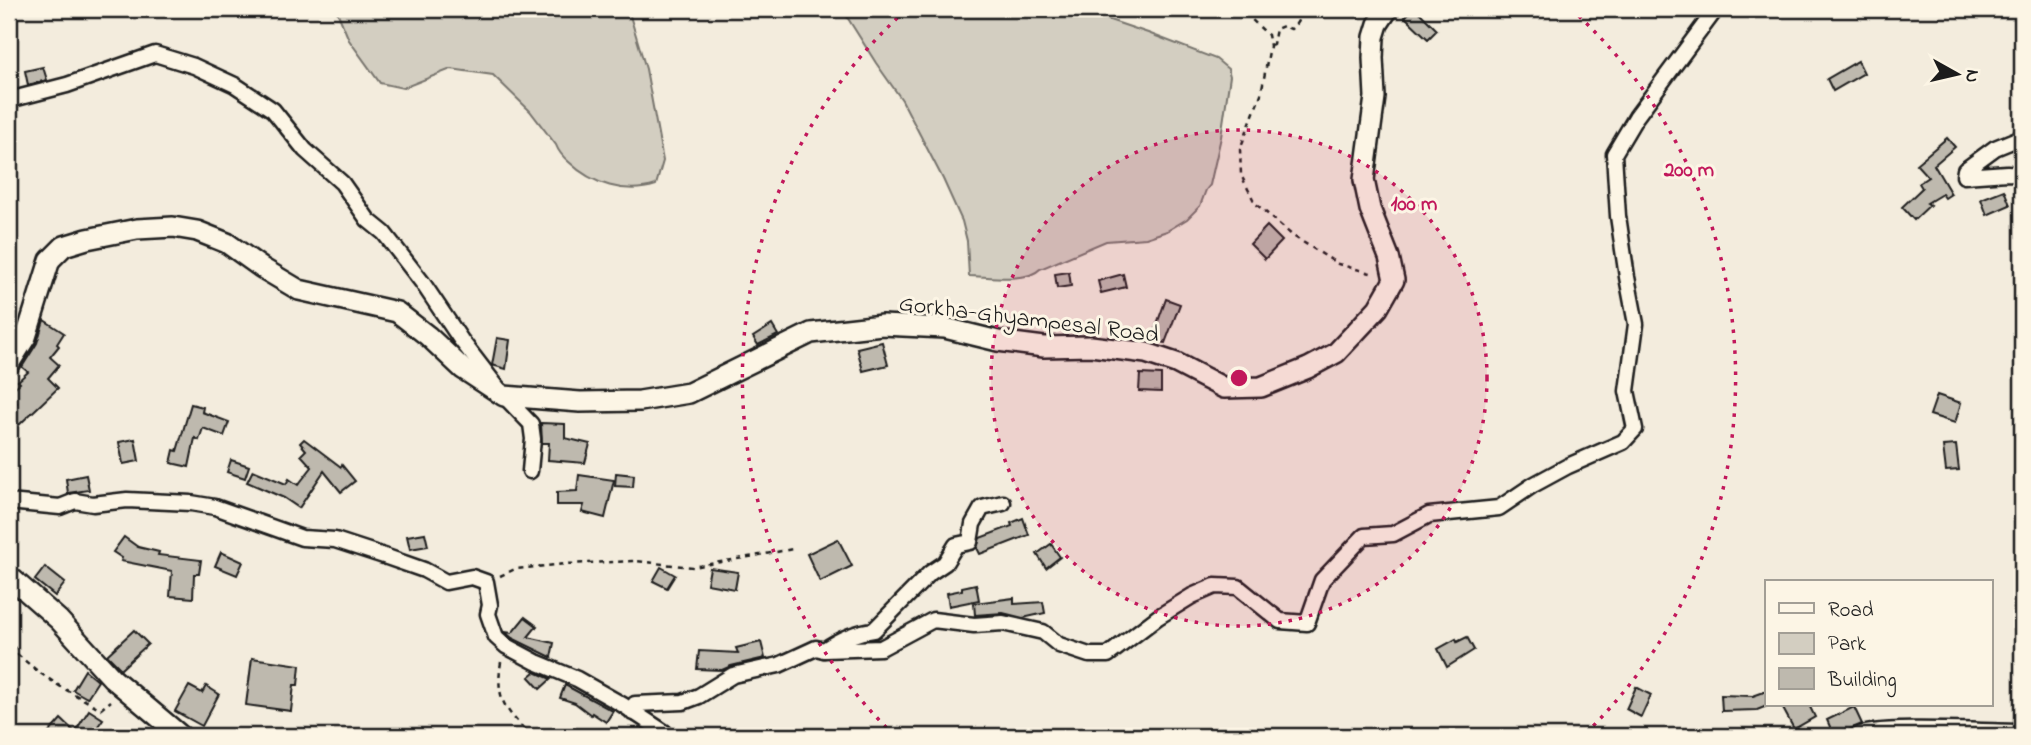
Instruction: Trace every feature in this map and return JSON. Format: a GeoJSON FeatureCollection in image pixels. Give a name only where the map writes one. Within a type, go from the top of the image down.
{"type":"FeatureCollection","features":[{"type":"Feature","properties":{"kind":"main road"},"geometry":{"type":"LineString","coordinates":[[1388,9],[1378,24],[1374,37],[1375,96],[1364,180],[1370,209],[1389,257],[1394,280]]}},
{"type":"Feature","properties":{"kind":"main road","name":"Gorkha-Ghyampesal Road"},"geometry":{"type":"LineString","coordinates":[[9,364],[26,337],[50,260],[64,246],[137,229],[173,227],[197,231],[227,243],[262,268],[299,289],[397,312],[463,369],[504,396],[580,402],[640,401],[689,393],[811,333],[882,325],[945,328],[998,341],[1044,347],[1091,346],[1146,353],[1176,363],[1224,388],[1261,387],[1336,354],[1378,308],[1394,280]]}},
{"type":"Feature","properties":{"kind":"main road"},"geometry":{"type":"LineString","coordinates":[[9,576],[59,620],[110,676],[181,736]]}},
{"type":"Feature","properties":{"kind":"street"},"geometry":{"type":"LineString","coordinates":[[633,713],[635,704],[683,702],[699,696],[733,675],[779,665],[816,648],[881,648],[933,620],[974,625],[1003,623],[1043,632],[1059,645],[1089,655],[1108,655],[1158,617],[1192,596],[1215,586],[1238,587],[1280,621],[1307,623],[1322,580],[1364,537],[1393,534],[1429,514],[1499,508],[1568,466],[1623,442],[1635,429],[1627,391],[1636,324],[1618,216],[1614,154],[1636,117],[1716,9]]}},
{"type":"Feature","properties":{"kind":"street"},"geometry":{"type":"LineString","coordinates":[[9,100],[67,85],[155,54],[194,66],[235,85],[273,110],[305,150],[342,183],[368,220],[384,233],[422,282],[461,340],[504,396],[531,425],[533,439],[530,471]]}},
{"type":"Feature","properties":{"kind":"street"},"geometry":{"type":"LineString","coordinates":[[2022,138],[1995,148],[1965,170],[1964,176],[2022,174]]}},
{"type":"Feature","properties":{"kind":"street"},"geometry":{"type":"LineString","coordinates":[[9,502],[60,507],[75,501],[93,504],[127,500],[191,503],[215,507],[302,538],[335,540],[424,570],[446,582],[472,577],[486,582],[490,605],[488,614],[496,637],[506,646],[577,679],[623,705],[668,736]]}},
{"type":"Feature","properties":{"kind":"street"},"geometry":{"type":"LineString","coordinates":[[824,650],[838,640],[860,631],[874,630],[930,573],[945,563],[956,545],[970,542],[973,524],[982,508],[1003,503]]}},
{"type":"Feature","properties":{"kind":"street"},"geometry":{"type":"LineString","coordinates":[[1857,736],[1862,732],[1890,730],[2022,732]]}},
{"type":"Feature","properties":{"kind":"path"},"geometry":{"type":"LineString","coordinates":[[1236,9],[1246,14],[1268,35],[1270,46],[1261,94],[1240,149],[1241,176],[1255,203],[1293,236],[1338,264],[1394,280]]}},
{"type":"Feature","properties":{"kind":"path"},"geometry":{"type":"LineString","coordinates":[[1270,46],[1273,44],[1276,29],[1283,26],[1292,29],[1298,24],[1305,9]]}},
{"type":"Feature","properties":{"kind":"path"},"geometry":{"type":"LineString","coordinates":[[486,582],[514,569],[635,561],[693,568],[793,549]]}},
{"type":"Feature","properties":{"kind":"path"},"geometry":{"type":"LineString","coordinates":[[9,636],[18,655],[40,673],[101,709],[117,697],[116,689],[109,685],[110,676]]}},
{"type":"Feature","properties":{"kind":"path"},"geometry":{"type":"LineString","coordinates":[[506,646],[500,665],[500,696],[511,714],[531,736]]}},
{"type":"Feature","properties":{"kind":"green space"},"geometry":{"type":"Polygon","coordinates":[[[336,9],[628,9],[646,69],[663,161],[656,185],[633,189],[610,186],[578,170],[561,155],[530,111],[493,75],[451,69],[403,88],[380,83],[349,40],[336,9]]]}},
{"type":"Feature","properties":{"kind":"green space"},"geometry":{"type":"Polygon","coordinates":[[[842,9],[1080,9],[1216,59],[1228,69],[1230,76],[1221,137],[1210,185],[1200,206],[1187,219],[1167,231],[1146,238],[1106,241],[1026,276],[969,276],[967,241],[962,221],[943,179],[902,100],[842,9]]]}},
{"type":"Feature","properties":{"kind":"building"},"geometry":{"type":"Polygon","coordinates":[[[1413,9],[1437,30],[1428,39],[1405,17],[1413,9]]]}},
{"type":"Feature","properties":{"kind":"building"},"geometry":{"type":"Polygon","coordinates":[[[1858,61],[1864,73],[1833,91],[1827,79],[1858,61]]]}},
{"type":"Feature","properties":{"kind":"building"},"geometry":{"type":"Polygon","coordinates":[[[43,67],[47,80],[28,85],[25,71],[43,67]]]}},
{"type":"Feature","properties":{"kind":"building"},"geometry":{"type":"Polygon","coordinates":[[[1947,138],[1955,147],[1934,165],[1951,194],[1945,198],[1942,194],[1927,203],[1930,205],[1914,220],[1902,207],[1922,188],[1919,183],[1928,177],[1916,164],[1947,138]]]}},
{"type":"Feature","properties":{"kind":"building"},"geometry":{"type":"Polygon","coordinates":[[[2004,190],[2010,205],[1987,215],[1981,199],[2004,190]]]}},
{"type":"Feature","properties":{"kind":"building"},"geometry":{"type":"Polygon","coordinates":[[[1267,226],[1282,241],[1265,259],[1250,244],[1267,226]]]}},
{"type":"Feature","properties":{"kind":"building"},"geometry":{"type":"Polygon","coordinates":[[[1069,272],[1071,286],[1057,288],[1055,274],[1069,272]]]}},
{"type":"Feature","properties":{"kind":"building"},"geometry":{"type":"Polygon","coordinates":[[[1123,274],[1126,287],[1101,293],[1098,281],[1123,274]]]}},
{"type":"Feature","properties":{"kind":"building"},"geometry":{"type":"Polygon","coordinates":[[[1166,299],[1180,304],[1165,343],[1152,338],[1166,299]]]}},
{"type":"Feature","properties":{"kind":"building"},"geometry":{"type":"Polygon","coordinates":[[[44,320],[64,333],[57,344],[59,346],[50,357],[59,365],[48,378],[58,388],[19,425],[9,414],[17,403],[9,392],[28,372],[22,367],[37,343],[44,320]]]}},
{"type":"Feature","properties":{"kind":"building"},"geometry":{"type":"Polygon","coordinates":[[[772,325],[778,335],[758,345],[753,337],[772,325]]]}},
{"type":"Feature","properties":{"kind":"building"},"geometry":{"type":"Polygon","coordinates":[[[497,338],[510,340],[506,369],[492,365],[497,338]]]}},
{"type":"Feature","properties":{"kind":"building"},"geometry":{"type":"Polygon","coordinates":[[[882,342],[888,365],[863,371],[857,348],[882,342]]]}},
{"type":"Feature","properties":{"kind":"building"},"geometry":{"type":"Polygon","coordinates":[[[1140,374],[1161,375],[1161,392],[1139,391],[1140,374]]]}},
{"type":"Feature","properties":{"kind":"building"},"geometry":{"type":"Polygon","coordinates":[[[1937,395],[1961,403],[1955,423],[1930,415],[1937,395]]]}},
{"type":"Feature","properties":{"kind":"building"},"geometry":{"type":"Polygon","coordinates":[[[191,404],[203,407],[202,412],[229,422],[224,436],[203,428],[199,440],[195,438],[189,467],[171,463],[191,404]]]}},
{"type":"Feature","properties":{"kind":"building"},"geometry":{"type":"Polygon","coordinates":[[[541,423],[565,424],[565,438],[590,444],[585,463],[548,460],[549,443],[542,443],[541,423]]]}},
{"type":"Feature","properties":{"kind":"building"},"geometry":{"type":"Polygon","coordinates":[[[135,439],[139,461],[123,464],[119,442],[135,439]]]}},
{"type":"Feature","properties":{"kind":"building"},"geometry":{"type":"Polygon","coordinates":[[[304,439],[341,467],[342,465],[355,481],[341,492],[324,471],[299,508],[284,498],[247,482],[253,470],[286,484],[289,479],[298,485],[312,467],[301,455],[306,450],[300,443],[304,439]]]}},
{"type":"Feature","properties":{"kind":"building"},"geometry":{"type":"Polygon","coordinates":[[[1956,445],[1959,470],[1946,471],[1943,446],[1956,445]]]}},
{"type":"Feature","properties":{"kind":"building"},"geometry":{"type":"Polygon","coordinates":[[[231,460],[249,466],[245,478],[227,472],[231,460]]]}},
{"type":"Feature","properties":{"kind":"building"},"geometry":{"type":"Polygon","coordinates":[[[616,473],[634,475],[633,487],[615,486],[616,473]]]}},
{"type":"Feature","properties":{"kind":"building"},"geometry":{"type":"Polygon","coordinates":[[[86,475],[89,490],[68,493],[66,479],[86,475]]]}},
{"type":"Feature","properties":{"kind":"building"},"geometry":{"type":"Polygon","coordinates":[[[579,475],[614,480],[605,518],[582,512],[584,505],[557,505],[557,492],[577,491],[579,475]]]}},
{"type":"Feature","properties":{"kind":"building"},"geometry":{"type":"Polygon","coordinates":[[[1023,518],[1029,535],[980,554],[977,548],[980,538],[1012,526],[1011,523],[1023,518]]]}},
{"type":"Feature","properties":{"kind":"building"},"geometry":{"type":"Polygon","coordinates":[[[425,533],[428,546],[410,549],[407,536],[425,533]]]}},
{"type":"Feature","properties":{"kind":"building"},"geometry":{"type":"Polygon","coordinates":[[[124,537],[138,547],[159,552],[158,555],[201,560],[199,574],[194,574],[193,598],[170,596],[172,571],[121,561],[122,558],[113,552],[124,537]]]}},
{"type":"Feature","properties":{"kind":"building"},"geometry":{"type":"Polygon","coordinates":[[[838,539],[852,566],[820,582],[807,554],[838,539]]]}},
{"type":"Feature","properties":{"kind":"building"},"geometry":{"type":"Polygon","coordinates":[[[1051,544],[1060,557],[1046,568],[1037,554],[1051,544]]]}},
{"type":"Feature","properties":{"kind":"building"},"geometry":{"type":"Polygon","coordinates":[[[221,552],[243,562],[237,575],[215,566],[221,552]]]}},
{"type":"Feature","properties":{"kind":"building"},"geometry":{"type":"Polygon","coordinates":[[[45,567],[65,583],[55,596],[35,580],[45,567]]]}},
{"type":"Feature","properties":{"kind":"building"},"geometry":{"type":"Polygon","coordinates":[[[661,567],[675,575],[667,588],[653,581],[661,567]]]}},
{"type":"Feature","properties":{"kind":"building"},"geometry":{"type":"Polygon","coordinates":[[[710,568],[738,572],[735,589],[707,584],[710,568]]]}},
{"type":"Feature","properties":{"kind":"building"},"geometry":{"type":"Polygon","coordinates":[[[976,584],[979,600],[949,606],[947,593],[976,584]]]}},
{"type":"Feature","properties":{"kind":"building"},"geometry":{"type":"Polygon","coordinates":[[[1014,598],[1014,604],[1043,602],[1045,613],[1023,618],[1003,613],[975,615],[974,603],[1014,598]]]}},
{"type":"Feature","properties":{"kind":"building"},"geometry":{"type":"Polygon","coordinates":[[[525,617],[537,626],[528,637],[554,643],[551,657],[505,632],[512,633],[525,617]]]}},
{"type":"Feature","properties":{"kind":"building"},"geometry":{"type":"Polygon","coordinates":[[[134,630],[148,644],[121,669],[107,655],[134,630]]]}},
{"type":"Feature","properties":{"kind":"building"},"geometry":{"type":"Polygon","coordinates":[[[1467,637],[1474,650],[1447,667],[1438,649],[1456,639],[1457,642],[1467,637]]]}},
{"type":"Feature","properties":{"kind":"building"},"geometry":{"type":"Polygon","coordinates":[[[761,642],[765,658],[722,670],[697,669],[699,651],[738,653],[736,648],[761,642]]]}},
{"type":"Feature","properties":{"kind":"building"},"geometry":{"type":"Polygon","coordinates":[[[252,658],[300,665],[291,711],[246,705],[252,658]]]}},
{"type":"Feature","properties":{"kind":"building"},"geometry":{"type":"Polygon","coordinates":[[[85,670],[98,681],[87,698],[73,690],[85,670]]]}},
{"type":"Feature","properties":{"kind":"building"},"geometry":{"type":"Polygon","coordinates":[[[535,672],[551,679],[540,689],[529,677],[535,672]]]}},
{"type":"Feature","properties":{"kind":"building"},"geometry":{"type":"Polygon","coordinates":[[[565,685],[613,711],[606,722],[575,703],[560,698],[565,685]]]}},
{"type":"Feature","properties":{"kind":"building"},"geometry":{"type":"Polygon","coordinates":[[[189,686],[202,693],[206,686],[219,694],[202,726],[175,711],[189,686]]]}},
{"type":"Feature","properties":{"kind":"building"},"geometry":{"type":"Polygon","coordinates":[[[1636,687],[1651,695],[1641,717],[1626,709],[1636,687]]]}},
{"type":"Feature","properties":{"kind":"building"},"geometry":{"type":"Polygon","coordinates":[[[1765,692],[1767,706],[1757,710],[1722,711],[1721,695],[1753,696],[1765,692]]]}},
{"type":"Feature","properties":{"kind":"building"},"geometry":{"type":"Polygon","coordinates":[[[1782,706],[1810,706],[1815,717],[1794,729],[1782,706]]]}},
{"type":"Feature","properties":{"kind":"building"},"geometry":{"type":"Polygon","coordinates":[[[1854,707],[1862,724],[1850,729],[1848,735],[1834,736],[1827,720],[1854,707]]]}},
{"type":"Feature","properties":{"kind":"building"},"geometry":{"type":"Polygon","coordinates":[[[89,710],[103,719],[91,736],[46,736],[61,719],[75,732],[89,710]]]}}]}
